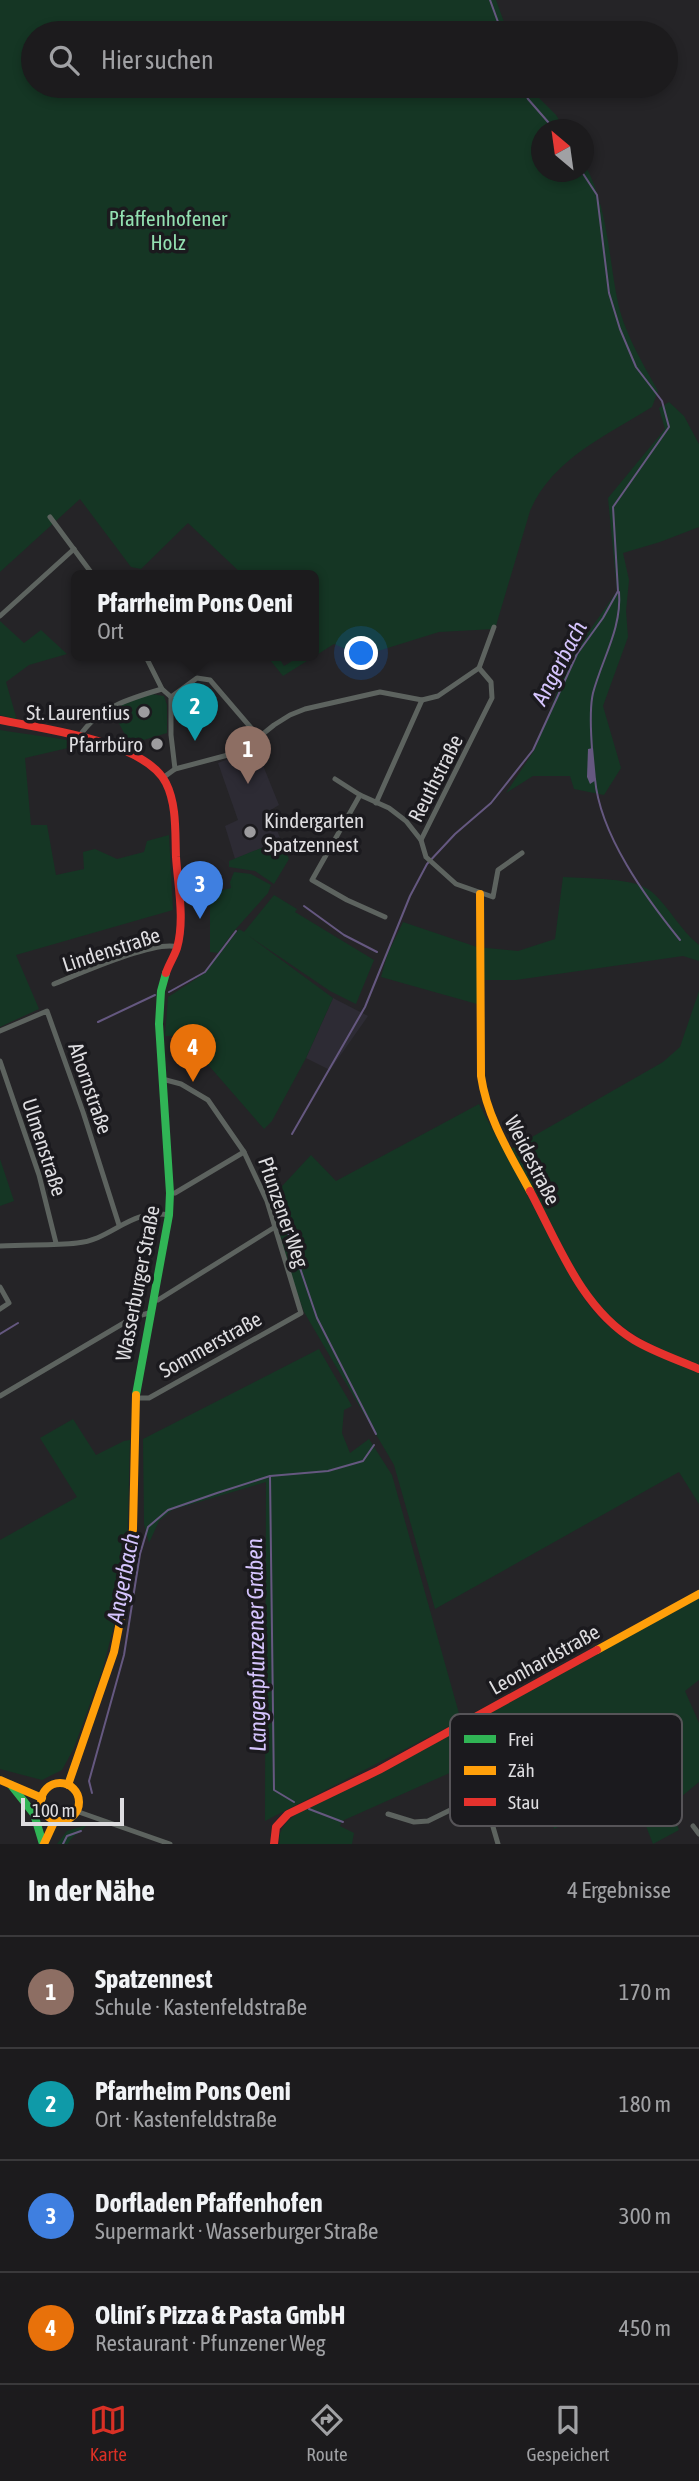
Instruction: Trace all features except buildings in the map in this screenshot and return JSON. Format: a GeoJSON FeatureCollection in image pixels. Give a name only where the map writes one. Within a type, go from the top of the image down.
{"type":"FeatureCollection","features":[{"type":"Feature","properties":{"kind":"street"},"geometry":{"type":"LineString","coordinates":[[50,517],[89,570]]}},
{"type":"Feature","properties":{"kind":"street"},"geometry":{"type":"LineString","coordinates":[[0,617],[74,549]]}},
{"type":"Feature","properties":{"kind":"street"},"geometry":{"type":"LineString","coordinates":[[0,720],[79,737],[140,758],[163,778],[175,769],[228,755],[248,746],[258,736],[290,715],[317,706],[380,692],[422,700],[438,696],[479,668],[494,627]]}},
{"type":"Feature","properties":{"kind":"street"},"geometry":{"type":"LineString","coordinates":[[148,661],[162,689],[171,697],[171,736],[175,769]]}},
{"type":"Feature","properties":{"kind":"street","name":"Reuthstraße"},"geometry":{"type":"LineString","coordinates":[[479,668],[491,682],[492,698],[421,840],[426,857],[433,864],[456,884],[480,894]]}},
{"type":"Feature","properties":{"kind":"street"},"geometry":{"type":"LineString","coordinates":[[171,697],[197,678],[210,680],[258,736]]}},
{"type":"Feature","properties":{"kind":"street"},"geometry":{"type":"LineString","coordinates":[[79,737],[91,722],[109,709],[162,689]]}},
{"type":"Feature","properties":{"kind":"street"},"geometry":{"type":"LineString","coordinates":[[376,803],[422,700]]}},
{"type":"Feature","properties":{"kind":"street","name":"Wasserburger Straße"},"geometry":{"type":"LineString","coordinates":[[68,1786],[114,1652],[126,1591],[133,1529],[137,1398],[149,1313],[155,1301],[173,1193],[159,1024],[161,991],[177,947],[180,916],[172,799],[163,778]]}},
{"type":"Feature","properties":{"kind":"street"},"geometry":{"type":"LineString","coordinates":[[335,779],[360,795],[389,808],[407,821],[421,840]]}},
{"type":"Feature","properties":{"kind":"street"},"geometry":{"type":"LineString","coordinates":[[360,795],[312,880],[385,918]]}},
{"type":"Feature","properties":{"kind":"street"},"geometry":{"type":"LineString","coordinates":[[480,894],[493,897],[498,870],[522,853]]}},
{"type":"Feature","properties":{"kind":"street","name":"Weidestraße"},"geometry":{"type":"LineString","coordinates":[[480,894],[481,1076],[484,1097],[494,1124],[571,1270],[600,1313],[634,1340],[699,1369]]}},
{"type":"Feature","properties":{"kind":"street","name":"Lindenstraße"},"geometry":{"type":"LineString","coordinates":[[54,984],[125,957],[169,944],[177,947]]}},
{"type":"Feature","properties":{"kind":"street","name":"Ahornstraße"},"geometry":{"type":"LineString","coordinates":[[0,1031],[47,1011],[119,1225]]}},
{"type":"Feature","properties":{"kind":"street","name":"Ulmenstraße"},"geometry":{"type":"LineString","coordinates":[[0,1061],[39,1175],[56,1243]]}},
{"type":"Feature","properties":{"kind":"street","name":"Pfunzener Weg"},"geometry":{"type":"LineString","coordinates":[[164,1080],[181,1084],[208,1100],[244,1152],[267,1201],[301,1313]]}},
{"type":"Feature","properties":{"kind":"street"},"geometry":{"type":"LineString","coordinates":[[173,1193],[244,1152]]}},
{"type":"Feature","properties":{"kind":"street"},"geometry":{"type":"LineString","coordinates":[[0,1246],[80,1243],[153,1213],[169,1215]]}},
{"type":"Feature","properties":{"kind":"street"},"geometry":{"type":"LineString","coordinates":[[155,1301],[275,1227]]}},
{"type":"Feature","properties":{"kind":"street"},"geometry":{"type":"LineString","coordinates":[[0,1287],[9,1303],[0,1309]]}},
{"type":"Feature","properties":{"kind":"street"},"geometry":{"type":"LineString","coordinates":[[0,1396],[134,1317],[149,1313]]}},
{"type":"Feature","properties":{"kind":"street","name":"Sommerstraße"},"geometry":{"type":"LineString","coordinates":[[137,1398],[149,1398],[301,1313]]}},
{"type":"Feature","properties":{"kind":"street","name":"Leonhardstraße"},"geometry":{"type":"LineString","coordinates":[[481,1714],[699,1594]]}},
{"type":"Feature","properties":{"kind":"street","name":"Leonhardstraße"},"geometry":{"type":"LineString","coordinates":[[274,1844],[276,1827],[288,1814],[379,1770],[450,1731]]}},
{"type":"Feature","properties":{"kind":"street"},"geometry":{"type":"LineString","coordinates":[[0,1780],[41,1798]]}},
{"type":"Feature","properties":{"kind":"street"},"geometry":{"type":"LineString","coordinates":[[11,1785],[34,1814],[44,1844]]}},
{"type":"Feature","properties":{"kind":"street"},"geometry":{"type":"LineString","coordinates":[[52,1785],[68,1786],[76,1794],[76,1811],[67,1819],[50,1818],[42,1809],[41,1798],[52,1785]]}},
{"type":"Feature","properties":{"kind":"street"},"geometry":{"type":"LineString","coordinates":[[388,1814],[414,1822],[428,1821],[450,1810]]}},
{"type":"Feature","properties":{"kind":"street"},"geometry":{"type":"LineString","coordinates":[[76,1811],[170,1844]]}},
{"type":"Feature","properties":{"kind":"street"},"geometry":{"type":"LineString","coordinates":[[44,1844],[55,1820]]}},
{"type":"Feature","properties":{"kind":"street"},"geometry":{"type":"LineString","coordinates":[[493,1826],[499,1844]]}},
{"type":"Feature","properties":{"kind":"street"},"geometry":{"type":"LineString","coordinates":[[693,1826],[699,1834]]}},
{"type":"Feature","properties":{"kind":"shaded area"},"geometry":{"type":"Polygon","coordinates":[[[256,748],[279,805],[269,811],[281,840],[235,859],[225,826],[238,820],[218,763],[256,748]]]}},
{"type":"Feature","properties":{"kind":"shaded area"},"geometry":{"type":"Polygon","coordinates":[[[593,748],[596,780],[590,784],[587,777],[588,749],[593,748]]]}},
{"type":"Feature","properties":{"kind":"shaded area"},"geometry":{"type":"Polygon","coordinates":[[[333,998],[368,1016],[330,1070],[306,1058],[333,998]]]}},
{"type":"Feature","properties":{"kind":"green space","name":"Pfaffenhofener Holz"},"geometry":{"type":"Polygon","coordinates":[[[0,0],[496,0],[504,21],[21,21],[21,98],[539,98],[556,115],[559,119],[531,119],[531,182],[593,182],[606,228],[617,298],[624,322],[658,391],[652,407],[582,450],[552,477],[540,493],[530,511],[495,629],[439,632],[362,656],[334,644],[319,653],[319,570],[238,570],[188,523],[141,569],[131,567],[80,499],[0,572],[0,0]]]}},
{"type":"Feature","properties":{"kind":"green space"},"geometry":{"type":"Polygon","coordinates":[[[669,402],[684,416],[699,444],[699,527],[623,553],[629,580],[626,611],[628,637],[603,706],[621,768],[604,795],[574,789],[570,776],[533,776],[506,793],[535,749],[570,659],[617,591],[608,498],[665,429],[659,408],[669,402]]]}},
{"type":"Feature","properties":{"kind":"green space"},"geometry":{"type":"Polygon","coordinates":[[[0,621],[24,643],[41,630],[67,654],[29,665],[6,682],[17,720],[0,715],[0,621]]]}},
{"type":"Feature","properties":{"kind":"green space"},"geometry":{"type":"Polygon","coordinates":[[[271,661],[281,661],[284,666],[292,661],[307,661],[283,676],[271,661]]]}},
{"type":"Feature","properties":{"kind":"green space"},"geometry":{"type":"Polygon","coordinates":[[[151,694],[164,696],[167,705],[167,733],[130,744],[116,718],[119,706],[151,694]]]}},
{"type":"Feature","properties":{"kind":"green space"},"geometry":{"type":"Polygon","coordinates":[[[0,730],[85,744],[25,758],[31,825],[47,825],[56,875],[84,869],[83,852],[95,849],[117,859],[144,852],[147,841],[169,835],[173,910],[16,955],[39,1009],[0,1027],[0,730]]]}},
{"type":"Feature","properties":{"kind":"green space"},"geometry":{"type":"Polygon","coordinates":[[[281,840],[289,859],[274,884],[255,871],[229,867],[229,861],[281,840]]]}},
{"type":"Feature","properties":{"kind":"green space"},"geometry":{"type":"Polygon","coordinates":[[[234,872],[251,874],[271,885],[268,893],[218,953],[210,952],[210,908],[207,894],[231,888],[234,872]]]}},
{"type":"Feature","properties":{"kind":"green space"},"geometry":{"type":"Polygon","coordinates":[[[563,877],[623,881],[645,887],[699,945],[699,961],[683,956],[516,980],[479,980],[477,1004],[381,977],[387,955],[403,922],[477,947],[518,951],[555,939],[563,877]]]}},
{"type":"Feature","properties":{"kind":"green space"},"geometry":{"type":"Polygon","coordinates":[[[274,895],[297,909],[295,912],[374,960],[356,1004],[330,991],[249,936],[333,998],[306,1058],[272,1121],[264,1129],[183,1036],[165,1036],[168,997],[205,973],[239,929],[244,932],[274,895]]]}},
{"type":"Feature","properties":{"kind":"green space"},"geometry":{"type":"Polygon","coordinates":[[[699,991],[699,1367],[636,1336],[609,1316],[597,1303],[585,1288],[511,1149],[663,1062],[680,1047],[699,991]]]}},
{"type":"Feature","properties":{"kind":"green space"},"geometry":{"type":"Polygon","coordinates":[[[479,1104],[574,1283],[592,1309],[605,1323],[627,1338],[699,1373],[699,1504],[679,1472],[435,1609],[394,1465],[304,1312],[270,1199],[311,1155],[336,1181],[479,1104]]]}},
{"type":"Feature","properties":{"kind":"green space"},"geometry":{"type":"Polygon","coordinates":[[[0,1159],[14,1201],[0,1206],[0,1159]]]}},
{"type":"Feature","properties":{"kind":"green space"},"geometry":{"type":"Polygon","coordinates":[[[319,1349],[352,1406],[344,1410],[342,1433],[350,1453],[369,1439],[392,1475],[459,1714],[450,1714],[450,1726],[265,1821],[266,1482],[172,1510],[159,1521],[149,1543],[144,1524],[143,1439],[319,1349]]]}},
{"type":"Feature","properties":{"kind":"green space"},"geometry":{"type":"Polygon","coordinates":[[[73,1419],[96,1455],[130,1440],[127,1558],[120,1602],[103,1668],[74,1748],[62,1770],[42,1780],[0,1769],[0,1540],[77,1497],[40,1438],[73,1419]]]}},
{"type":"Feature","properties":{"kind":"green space"},"geometry":{"type":"Polygon","coordinates":[[[699,1597],[699,1680],[685,1691],[699,1723],[699,1782],[682,1796],[682,1714],[488,1714],[699,1597]]]}},
{"type":"Feature","properties":{"kind":"green space"},"geometry":{"type":"Polygon","coordinates":[[[450,1735],[450,1773],[342,1821],[340,1826],[354,1833],[352,1844],[279,1844],[284,1826],[298,1813],[450,1735]]]}},
{"type":"Feature","properties":{"kind":"green space"},"geometry":{"type":"Polygon","coordinates":[[[87,1825],[68,1844],[57,1844],[67,1831],[87,1825]]]}},
{"type":"Feature","properties":{"kind":"green space"},"geometry":{"type":"Polygon","coordinates":[[[646,1826],[678,1826],[679,1830],[653,1844],[646,1826]]]}},
{"type":"Feature","properties":{"kind":"waterway","name":"Angerbach"},"geometry":{"type":"LineString","coordinates":[[490,0],[498,21]]}},
{"type":"Feature","properties":{"kind":"waterway","name":"Angerbach"},"geometry":{"type":"LineString","coordinates":[[528,98],[545,119]]}},
{"type":"Feature","properties":{"kind":"waterway","name":"Angerbach"},"geometry":{"type":"LineString","coordinates":[[292,1134],[365,1007],[410,896],[427,864],[455,834],[491,803],[533,750],[577,654],[603,618],[618,591],[613,507],[669,427],[662,401],[636,367],[620,329],[609,293],[597,195],[589,182]]}},
{"type":"Feature","properties":{"kind":"waterway"},"geometry":{"type":"LineString","coordinates":[[592,749],[592,700],[614,631],[619,592]]}},
{"type":"Feature","properties":{"kind":"waterway"},"geometry":{"type":"LineString","coordinates":[[595,779],[599,800],[615,843],[639,885],[680,940]]}},
{"type":"Feature","properties":{"kind":"waterway"},"geometry":{"type":"LineString","coordinates":[[304,906],[344,935],[377,952]]}},
{"type":"Feature","properties":{"kind":"waterway"},"geometry":{"type":"LineString","coordinates":[[169,992],[205,972],[236,931]]}},
{"type":"Feature","properties":{"kind":"waterway"},"geometry":{"type":"LineString","coordinates":[[98,1022],[155,995]]}},
{"type":"Feature","properties":{"kind":"waterway","name":"Angerbach"},"geometry":{"type":"LineString","coordinates":[[277,1179],[285,1224],[317,1318],[376,1434]]}},
{"type":"Feature","properties":{"kind":"waterway"},"geometry":{"type":"LineString","coordinates":[[0,1334],[18,1323]]}},
{"type":"Feature","properties":{"kind":"waterway","name":"Angerbach"},"geometry":{"type":"LineString","coordinates":[[92,1793],[89,1781],[124,1655],[140,1554],[148,1527],[168,1510],[270,1476],[328,1471],[363,1461],[374,1445]]}},
{"type":"Feature","properties":{"kind":"waterway","name":"Langenpfunzener Graben"},"geometry":{"type":"LineString","coordinates":[[270,1476],[274,1790],[294,1802]]}},
{"type":"Feature","properties":{"kind":"waterway"},"geometry":{"type":"LineString","coordinates":[[309,1809],[343,1822]]}},
{"type":"Feature","properties":{"kind":"waterway","name":"Angerbach"},"geometry":{"type":"LineString","coordinates":[[63,1844],[67,1836],[81,1831]]}},
{"type":"Feature","properties":{"kind":"traffic: fast"},"geometry":{"type":"LineString","coordinates":[[136,1395],[169,1215],[170,1193],[159,1024],[161,991],[166,973]]}},
{"type":"Feature","properties":{"kind":"traffic: fast"},"geometry":{"type":"LineString","coordinates":[[11,1785],[34,1814],[43,1844]]}},
{"type":"Feature","properties":{"kind":"traffic: slow"},"geometry":{"type":"LineString","coordinates":[[480,894],[481,1076],[494,1121],[530,1191]]}},
{"type":"Feature","properties":{"kind":"traffic: slow"},"geometry":{"type":"LineString","coordinates":[[68,1785],[114,1652],[126,1591],[133,1529],[136,1395]]}},
{"type":"Feature","properties":{"kind":"traffic: slow"},"geometry":{"type":"LineString","coordinates":[[597,1650],[699,1594]]}},
{"type":"Feature","properties":{"kind":"traffic: slow"},"geometry":{"type":"LineString","coordinates":[[0,1780],[42,1798]]}},
{"type":"Feature","properties":{"kind":"traffic: slow"},"geometry":{"type":"LineString","coordinates":[[60,1783],[73,1789],[79,1802],[73,1815],[60,1821],[47,1815],[41,1802],[47,1789],[60,1783]]}},
{"type":"Feature","properties":{"kind":"traffic: slow"},"geometry":{"type":"LineString","coordinates":[[44,1844],[55,1820]]}},
{"type":"Feature","properties":{"kind":"traffic: jam"},"geometry":{"type":"LineString","coordinates":[[0,720],[66,733],[116,747],[155,769],[166,783],[174,810],[181,915],[177,948],[166,973]]}},
{"type":"Feature","properties":{"kind":"traffic: jam"},"geometry":{"type":"LineString","coordinates":[[530,1191],[561,1253],[599,1311],[615,1327],[634,1340],[699,1369]]}},
{"type":"Feature","properties":{"kind":"traffic: jam"},"geometry":{"type":"LineString","coordinates":[[481,1714],[597,1650]]}},
{"type":"Feature","properties":{"kind":"traffic: jam"},"geometry":{"type":"LineString","coordinates":[[274,1844],[276,1827],[288,1814],[379,1770],[450,1731]]}},
{"type":"Feature","properties":{"kind":"place","name":"St. Laurentius"},"geometry":{"type":"Point","coordinates":[144,712]}},
{"type":"Feature","properties":{"kind":"place","name":"Pfarrheim Pons Oeni"},"geometry":{"type":"Point","coordinates":[195,741]}},
{"type":"Feature","properties":{"kind":"place","name":"Pfarrbüro"},"geometry":{"type":"Point","coordinates":[157,744]}},
{"type":"Feature","properties":{"kind":"place","name":"Spatzennest"},"geometry":{"type":"Point","coordinates":[248,784]}},
{"type":"Feature","properties":{"kind":"place","name":"Kindergarten Spatzennest"},"geometry":{"type":"Point","coordinates":[250,832]}},
{"type":"Feature","properties":{"kind":"place","name":"Dorfladen Pfaffenhofen"},"geometry":{"type":"Point","coordinates":[200,919]}},
{"type":"Feature","properties":{"kind":"place","name":"Olini´s Pizza & Pasta GmbH"},"geometry":{"type":"Point","coordinates":[193,1082]}}]}
